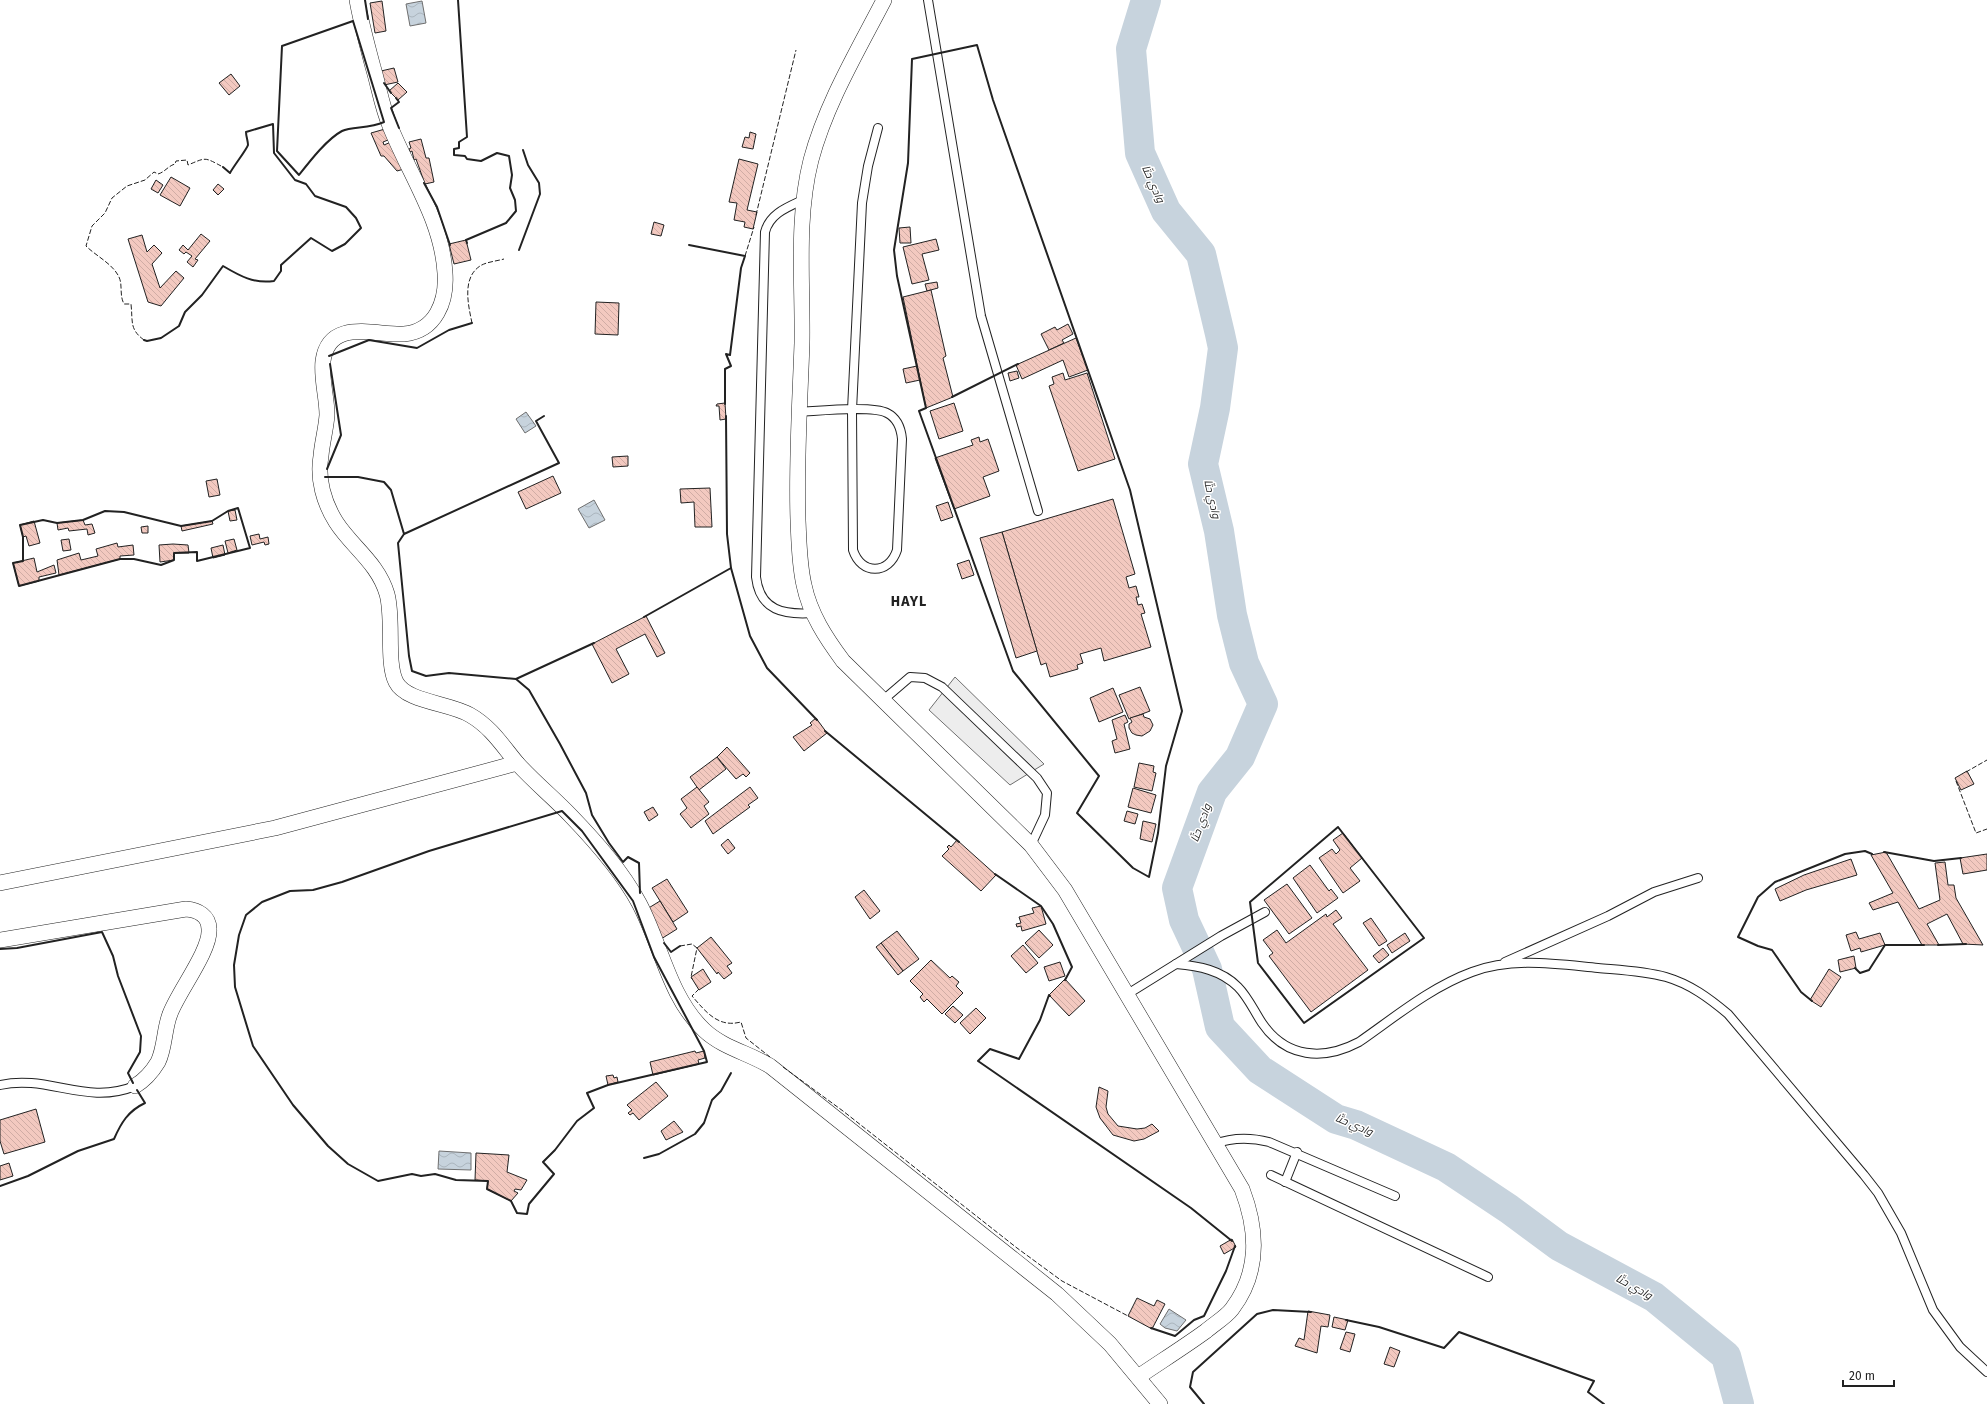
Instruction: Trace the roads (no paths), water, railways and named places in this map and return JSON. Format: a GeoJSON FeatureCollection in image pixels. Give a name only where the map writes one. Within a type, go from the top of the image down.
{"type":"FeatureCollection","features":[{"type":"Feature","properties":{"kind":"street"},"geometry":{"type":"LineString","coordinates":[[357,0],[364,34],[389,124],[429,212],[439,239],[446,273],[443,304],[438,313],[422,329],[402,334],[353,331],[338,338],[326,351],[323,361],[327,415],[320,461],[323,492],[327,506],[334,520],[368,559],[382,581],[390,611],[392,669],[396,683],[407,694],[453,707],[474,717],[490,730],[517,763],[571,816],[609,860],[626,883],[645,915],[671,980],[685,1006],[701,1027],[728,1047],[755,1057],[770,1066],[1032,1274],[1086,1320],[1110,1344],[1160,1404]]}},
{"type":"Feature","properties":{"kind":"street"},"geometry":{"type":"LineString","coordinates":[[884,0],[833,100],[820,131],[811,161],[805,199],[797,483],[800,558],[804,586],[813,613],[826,638],[843,661],[882,701],[1031,845],[1065,890],[1126,996],[1242,1190],[1251,1213],[1254,1238],[1253,1257],[1244,1288],[1232,1310],[1214,1325],[1138,1377]]}},
{"type":"Feature","properties":{"kind":"street"},"geometry":{"type":"LineString","coordinates":[[0,883],[275,828],[517,763]]}},
{"type":"Feature","properties":{"kind":"street"},"geometry":{"type":"LineString","coordinates":[[0,940],[186,908],[194,910],[206,919],[209,926],[207,942],[170,1014],[159,1060],[149,1075],[135,1086]]}},
{"type":"Feature","properties":{"kind":"lane"},"geometry":{"type":"LineString","coordinates":[[928,0],[981,316],[1038,511]]}},
{"type":"Feature","properties":{"kind":"lane"},"geometry":{"type":"LineString","coordinates":[[800,412],[852,410],[876,410],[888,413],[898,424],[901,431],[897,550],[891,562],[880,568],[866,567],[860,563],[853,550],[852,410],[862,203],[868,166],[878,128]]}},
{"type":"Feature","properties":{"kind":"lane"},"geometry":{"type":"LineString","coordinates":[[805,199],[774,215],[765,232],[756,577],[757,584],[763,598],[776,610],[795,614],[813,613]]}},
{"type":"Feature","properties":{"kind":"lane"},"geometry":{"type":"LineString","coordinates":[[882,701],[910,677],[926,678],[942,687],[1037,778],[1047,793],[1045,815],[1031,845]]}},
{"type":"Feature","properties":{"kind":"lane"},"geometry":{"type":"LineString","coordinates":[[1176,964],[1196,965],[1224,976],[1238,987],[1262,1023],[1275,1039],[1286,1046],[1312,1054],[1328,1054],[1344,1050],[1359,1042],[1449,982],[1472,972],[1497,965],[1608,916],[1654,892],[1698,878]]}},
{"type":"Feature","properties":{"kind":"lane"},"geometry":{"type":"LineString","coordinates":[[1126,996],[1203,947],[1264,912]]}},
{"type":"Feature","properties":{"kind":"lane"},"geometry":{"type":"LineString","coordinates":[[1497,965],[1546,963],[1636,971],[1666,977],[1689,986],[1710,998],[1728,1014],[1744,1032],[1878,1193],[1901,1233],[1933,1310],[1960,1347],[1987,1372]]}},
{"type":"Feature","properties":{"kind":"lane"},"geometry":{"type":"LineString","coordinates":[[0,1085],[32,1083],[80,1092],[106,1094],[121,1092],[135,1086]]}},
{"type":"Feature","properties":{"kind":"lane"},"geometry":{"type":"LineString","coordinates":[[1214,1144],[1236,1138],[1252,1138],[1269,1142],[1296,1152],[1395,1196]]}},
{"type":"Feature","properties":{"kind":"lane"},"geometry":{"type":"LineString","coordinates":[[1285,1182],[1296,1152]]}},
{"type":"Feature","properties":{"kind":"lane"},"geometry":{"type":"LineString","coordinates":[[1271,1175],[1488,1277]]}},
{"type":"Feature","properties":{"kind":"water"},"geometry":{"type":"Polygon","coordinates":[[[422,1],[426,23],[410,26],[406,4],[422,1]]]}},
{"type":"Feature","properties":{"kind":"water"},"geometry":{"type":"Polygon","coordinates":[[[526,412],[536,426],[525,433],[516,419],[526,412]]]}},
{"type":"Feature","properties":{"kind":"water"},"geometry":{"type":"Polygon","coordinates":[[[594,500],[605,520],[589,528],[578,509],[594,500]]]}},
{"type":"Feature","properties":{"kind":"water"},"geometry":{"type":"Polygon","coordinates":[[[439,1151],[471,1153],[471,1170],[438,1169],[439,1151]]]}},
{"type":"Feature","properties":{"kind":"water"},"geometry":{"type":"Polygon","coordinates":[[[1169,1309],[1186,1320],[1177,1331],[1165,1328],[1160,1324],[1169,1309]]]}},
{"type":"Feature","properties":{"kind":"waterway","name":"وادي حتّا"},"geometry":{"type":"LineString","coordinates":[[1146,0],[1131,49],[1140,153],[1166,211],[1201,254],[1220,334],[1223,348],[1215,408],[1203,464],[1219,531],[1232,615],[1244,663],[1263,704],[1240,757],[1212,792],[1177,888],[1184,920],[1207,969],[1220,1027],[1260,1070],[1336,1119],[1356,1125],[1446,1167],[1509,1209],[1559,1246],[1654,1297],[1726,1356],[1739,1404]]}},
{"type":"Feature","properties":{"kind":"district","name":"HAYL"},"geometry":{"type":"Point","coordinates":[909,601]}}]}
